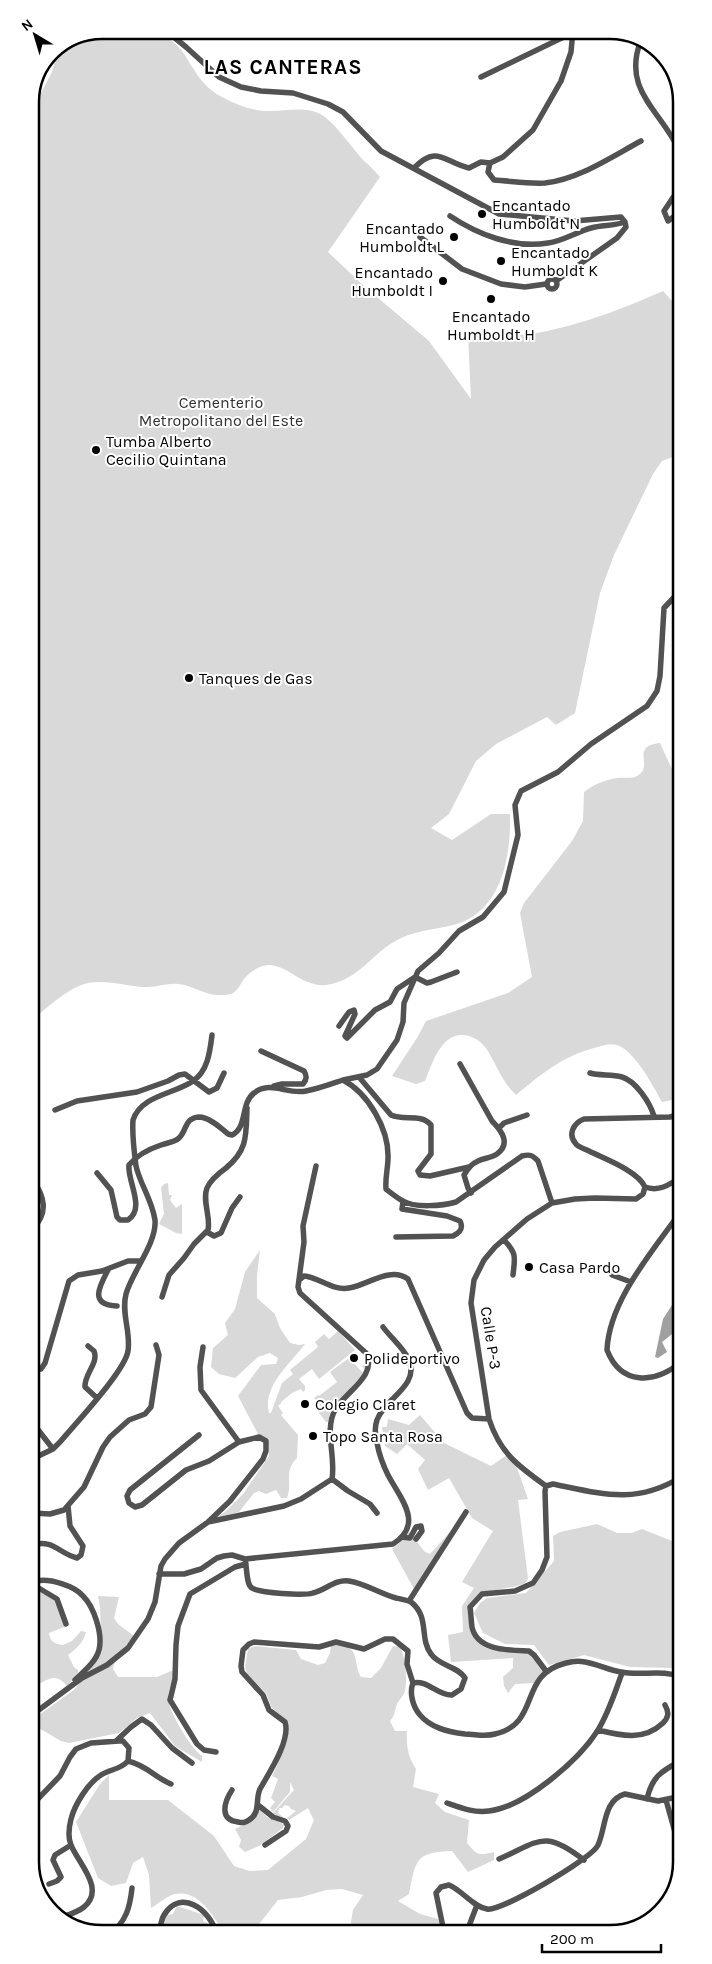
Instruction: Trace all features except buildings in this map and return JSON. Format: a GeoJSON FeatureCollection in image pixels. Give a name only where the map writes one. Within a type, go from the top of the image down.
{"type":"FeatureCollection","features":[{"type":"Feature","properties":{"kind":"street"},"geometry":{"type":"LineString","coordinates":[[176,39],[219,77],[240,87],[261,92],[293,93],[328,104],[343,112],[381,151],[499,214],[574,221],[621,217],[626,227],[617,238],[556,281],[550,278],[546,284],[525,287],[501,284],[462,269],[420,237]]}},
{"type":"Feature","properties":{"kind":"street"},"geometry":{"type":"LineString","coordinates":[[481,77],[558,39]]}},
{"type":"Feature","properties":{"kind":"street"},"geometry":{"type":"LineString","coordinates":[[414,168],[424,157],[431,155],[443,157],[469,168],[481,162],[490,163],[503,157],[534,130],[561,81],[572,52],[572,39]]}},
{"type":"Feature","properties":{"kind":"street"},"geometry":{"type":"LineString","coordinates":[[639,46],[635,63],[638,84],[648,105],[666,126],[673,139]]}},
{"type":"Feature","properties":{"kind":"street"},"geometry":{"type":"LineString","coordinates":[[490,163],[488,172],[494,180],[545,183],[568,178],[640,141]]}},
{"type":"Feature","properties":{"kind":"street"},"geometry":{"type":"LineString","coordinates":[[673,198],[664,211],[668,221],[673,217]]}},
{"type":"Feature","properties":{"kind":"street"},"geometry":{"type":"LineString","coordinates":[[450,216],[467,227],[486,235],[531,244],[548,243],[590,228],[625,222]]}},
{"type":"Feature","properties":{"kind":"street"},"geometry":{"type":"LineString","coordinates":[[273,1087],[292,1092],[306,1092],[343,1080],[367,1075],[377,1069],[397,1040],[403,1022],[404,1003],[418,971],[439,953],[459,931],[483,917],[504,892],[518,835],[515,805],[521,791],[558,772],[591,744],[647,706],[657,691],[660,676],[664,608],[673,598]]}},
{"type":"Feature","properties":{"kind":"street"},"geometry":{"type":"LineString","coordinates":[[339,1026],[349,1012],[354,1010],[355,1014],[345,1036],[347,1038],[375,1010],[390,1002],[398,989],[415,978],[431,982],[457,972]]}},
{"type":"Feature","properties":{"kind":"street"},"geometry":{"type":"LineString","coordinates":[[39,1456],[53,1449],[125,1362],[129,1338],[125,1314],[126,1295],[149,1245],[155,1221],[148,1196],[136,1166],[133,1120],[138,1110],[155,1098],[194,1081],[204,1068],[209,1056],[212,1036]]}},
{"type":"Feature","properties":{"kind":"street"},"geometry":{"type":"LineString","coordinates":[[97,1173],[111,1190],[117,1217],[120,1220],[128,1220],[134,1214],[136,1202],[129,1165],[136,1158],[150,1149],[178,1140],[185,1125],[191,1119],[200,1117],[208,1119],[228,1134],[236,1133],[241,1128],[244,1106],[248,1099],[263,1088],[282,1084],[303,1084],[306,1080],[304,1071],[261,1051]]}},
{"type":"Feature","properties":{"kind":"street"},"geometry":{"type":"LineString","coordinates":[[460,1064],[492,1121],[505,1138],[504,1145],[497,1154],[477,1161],[469,1167],[464,1175],[471,1192]]}},
{"type":"Feature","properties":{"kind":"street"},"geometry":{"type":"LineString","coordinates":[[55,1110],[76,1101],[137,1092],[185,1074],[209,1092],[217,1088],[224,1073]]}},
{"type":"Feature","properties":{"kind":"street"},"geometry":{"type":"LineString","coordinates":[[590,1073],[601,1076],[622,1077],[630,1081],[651,1108],[654,1116]]}},
{"type":"Feature","properties":{"kind":"street"},"geometry":{"type":"LineString","coordinates":[[359,1077],[391,1115],[397,1118],[425,1120],[431,1125],[431,1154],[418,1171],[420,1175],[430,1176],[469,1167]]}},
{"type":"Feature","properties":{"kind":"street"},"geometry":{"type":"LineString","coordinates":[[343,1080],[363,1095],[378,1121],[384,1134],[388,1156],[386,1189],[403,1202],[447,1205],[456,1202],[522,1156],[528,1155],[538,1161],[552,1203]]}},
{"type":"Feature","properties":{"kind":"street"},"geometry":{"type":"LineString","coordinates":[[162,1297],[168,1275],[209,1228],[207,1188],[217,1175],[236,1160],[244,1145],[248,1099]]}},
{"type":"Feature","properties":{"kind":"street"},"geometry":{"type":"LineString","coordinates":[[499,1128],[504,1123],[527,1115]]}},
{"type":"Feature","properties":{"kind":"street"},"geometry":{"type":"LineString","coordinates":[[673,1116],[584,1119],[576,1122],[572,1130],[576,1145],[638,1177],[645,1188],[652,1190],[662,1188],[673,1182]]}},
{"type":"Feature","properties":{"kind":"street"},"geometry":{"type":"LineString","coordinates":[[316,1166],[303,1226],[304,1242],[299,1280],[300,1293],[366,1353],[370,1360],[370,1367],[366,1374],[342,1399],[334,1412],[330,1432],[332,1479]]}},
{"type":"Feature","properties":{"kind":"street"},"geometry":{"type":"LineString","coordinates":[[39,1188],[44,1214],[39,1222]]}},
{"type":"Feature","properties":{"kind":"street","name":"Calle P-3"},"geometry":{"type":"LineString","coordinates":[[546,1486],[523,1470],[502,1449],[494,1434],[489,1419],[470,1303],[474,1280],[484,1260],[495,1247],[527,1219],[552,1203],[595,1198],[636,1199],[643,1194],[645,1188]]}},
{"type":"Feature","properties":{"kind":"street"},"geometry":{"type":"LineString","coordinates":[[207,1232],[214,1236],[221,1233],[232,1208],[240,1197]]}},
{"type":"Feature","properties":{"kind":"street"},"geometry":{"type":"LineString","coordinates":[[396,1237],[453,1236],[460,1232],[461,1227],[460,1221],[447,1216],[402,1209],[403,1202]]}},
{"type":"Feature","properties":{"kind":"street"},"geometry":{"type":"LineString","coordinates":[[673,1222],[631,1282],[617,1308],[607,1350],[613,1362],[631,1375],[653,1378],[673,1369]]}},
{"type":"Feature","properties":{"kind":"street"},"geometry":{"type":"LineString","coordinates":[[504,1240],[516,1255],[513,1275]]}},
{"type":"Feature","properties":{"kind":"street"},"geometry":{"type":"LineString","coordinates":[[39,1370],[45,1363],[69,1281],[78,1275],[108,1270],[128,1262],[140,1262]]}},
{"type":"Feature","properties":{"kind":"street"},"geometry":{"type":"LineString","coordinates":[[108,1270],[100,1285],[98,1295],[100,1301],[105,1306],[117,1306]]}},
{"type":"Feature","properties":{"kind":"street"},"geometry":{"type":"LineString","coordinates":[[299,1280],[304,1276],[313,1277],[330,1286],[345,1289],[388,1274],[403,1275],[408,1279],[467,1413],[472,1418],[489,1419]]}},
{"type":"Feature","properties":{"kind":"street"},"geometry":{"type":"LineString","coordinates":[[612,1275],[631,1282]]}},
{"type":"Feature","properties":{"kind":"street"},"geometry":{"type":"LineString","coordinates":[[216,1752],[204,1750],[197,1744],[170,1700],[175,1679],[178,1626],[190,1594],[226,1571],[246,1562],[393,1544],[402,1537],[409,1524],[408,1510],[387,1473],[379,1453],[375,1432],[380,1412],[408,1383],[412,1374],[408,1359],[382,1327]]}},
{"type":"Feature","properties":{"kind":"street"},"geometry":{"type":"LineString","coordinates":[[39,1513],[59,1513],[68,1505],[84,1487],[103,1447],[110,1437],[129,1420],[145,1414],[151,1407],[160,1355],[156,1345]]}},
{"type":"Feature","properties":{"kind":"street"},"geometry":{"type":"LineString","coordinates":[[88,1346],[94,1351],[96,1358],[85,1379],[85,1387],[97,1398]]}},
{"type":"Feature","properties":{"kind":"street"},"geometry":{"type":"LineString","coordinates":[[203,1347],[200,1367],[201,1390],[239,1442]]}},
{"type":"Feature","properties":{"kind":"street"},"geometry":{"type":"LineString","coordinates":[[39,1431],[53,1449]]}},
{"type":"Feature","properties":{"kind":"street"},"geometry":{"type":"LineString","coordinates":[[39,1710],[66,1689],[107,1665],[128,1648],[148,1619],[155,1602],[161,1566],[171,1551],[188,1535],[208,1522],[230,1501],[264,1458],[267,1445],[263,1438],[254,1437],[239,1442],[209,1461],[186,1470],[142,1506],[135,1507],[129,1503],[127,1496],[130,1490],[199,1435]]}},
{"type":"Feature","properties":{"kind":"street"},"geometry":{"type":"LineString","coordinates":[[332,1479],[370,1504],[377,1513]]}},
{"type":"Feature","properties":{"kind":"street"},"geometry":{"type":"LineString","coordinates":[[208,1522],[284,1506],[332,1479]]}},
{"type":"Feature","properties":{"kind":"street"},"geometry":{"type":"LineString","coordinates":[[546,1671],[529,1651],[509,1650],[487,1646],[483,1643],[472,1627],[470,1607],[482,1594],[515,1590],[533,1583],[542,1570],[547,1558],[546,1486],[553,1484],[619,1496],[644,1494],[673,1482]]}},
{"type":"Feature","properties":{"kind":"street"},"geometry":{"type":"LineString","coordinates":[[39,1544],[49,1543],[77,1558],[81,1555],[83,1546],[70,1526],[68,1505]]}},
{"type":"Feature","properties":{"kind":"street"},"geometry":{"type":"LineString","coordinates":[[409,1601],[466,1512]]}},
{"type":"Feature","properties":{"kind":"street"},"geometry":{"type":"LineString","coordinates":[[402,1537],[410,1538],[413,1536],[416,1527],[421,1526],[422,1531],[416,1539]]}},
{"type":"Feature","properties":{"kind":"street"},"geometry":{"type":"LineString","coordinates":[[159,1574],[184,1574],[201,1569],[216,1558],[224,1556],[232,1555],[246,1562]]}},
{"type":"Feature","properties":{"kind":"street"},"geometry":{"type":"LineString","coordinates":[[246,1562],[250,1585],[253,1589],[266,1592],[310,1594],[333,1583],[349,1581],[409,1601],[418,1610],[424,1622],[426,1644],[432,1656],[461,1673],[465,1678],[461,1689],[448,1695],[422,1683],[413,1683]]}},
{"type":"Feature","properties":{"kind":"street"},"geometry":{"type":"LineString","coordinates":[[39,1581],[59,1582],[82,1594],[90,1606],[100,1639],[99,1650],[94,1660],[66,1689]]}},
{"type":"Feature","properties":{"kind":"street"},"geometry":{"type":"LineString","coordinates":[[39,1589],[57,1599],[66,1624]]}},
{"type":"Feature","properties":{"kind":"street"},"geometry":{"type":"LineString","coordinates":[[232,1790],[226,1798],[224,1812],[233,1822],[244,1823],[251,1819],[258,1805],[257,1797],[276,1761],[286,1732],[286,1725],[282,1719],[269,1710],[262,1695],[242,1672],[242,1650],[254,1642],[319,1647],[336,1642],[364,1649],[386,1639],[393,1639],[408,1651],[407,1664],[413,1683],[412,1694],[415,1708],[424,1719],[447,1731],[489,1735],[505,1731],[519,1721],[526,1710],[535,1685],[546,1671],[560,1664],[582,1661],[622,1673],[666,1673],[673,1675]]}},
{"type":"Feature","properties":{"kind":"street"},"geometry":{"type":"LineString","coordinates":[[448,1803],[475,1812],[488,1811],[507,1806],[530,1793],[578,1754],[598,1730],[622,1673]]}},
{"type":"Feature","properties":{"kind":"street"},"geometry":{"type":"LineString","coordinates":[[598,1730],[610,1733],[645,1735],[657,1728],[666,1719],[668,1711],[666,1705]]}},
{"type":"Feature","properties":{"kind":"street"},"geometry":{"type":"LineString","coordinates":[[116,1741],[130,1727],[142,1720],[151,1725],[172,1748],[192,1763]]}},
{"type":"Feature","properties":{"kind":"street"},"geometry":{"type":"LineString","coordinates":[[39,1798],[56,1781],[76,1749],[90,1743],[116,1741],[123,1742],[129,1748],[128,1761],[120,1768],[101,1775],[81,1798],[71,1820],[69,1836],[71,1845],[87,1872],[93,1892],[86,1906],[67,1915]]}},
{"type":"Feature","properties":{"kind":"street"},"geometry":{"type":"LineString","coordinates":[[128,1761],[145,1766],[172,1784]]}},
{"type":"Feature","properties":{"kind":"street"},"geometry":{"type":"LineString","coordinates":[[647,1800],[654,1779],[673,1765]]}},
{"type":"Feature","properties":{"kind":"street"},"geometry":{"type":"LineString","coordinates":[[443,1925],[436,1893],[441,1887],[449,1884],[477,1905],[490,1910],[498,1908],[584,1860],[598,1846],[609,1808],[615,1798],[625,1794],[647,1800],[673,1798]]}},
{"type":"Feature","properties":{"kind":"street"},"geometry":{"type":"LineString","coordinates":[[666,1800],[673,1827]]}},
{"type":"Feature","properties":{"kind":"street"},"geometry":{"type":"LineString","coordinates":[[258,1805],[273,1817],[285,1821],[288,1826],[286,1831],[265,1845]]}},
{"type":"Feature","properties":{"kind":"street"},"geometry":{"type":"LineString","coordinates":[[499,1859],[537,1841],[549,1839],[569,1848],[584,1860]]}},
{"type":"Feature","properties":{"kind":"street"},"geometry":{"type":"LineString","coordinates":[[49,1884],[56,1882],[60,1877],[53,1860],[55,1855],[71,1845]]}},
{"type":"Feature","properties":{"kind":"street"},"geometry":{"type":"LineString","coordinates":[[119,1925],[126,1916],[131,1904],[132,1888]]}},
{"type":"Feature","properties":{"kind":"street"},"geometry":{"type":"LineString","coordinates":[[161,1925],[165,1913],[176,1904],[185,1903],[197,1906],[204,1911],[213,1925]]}},
{"type":"Feature","properties":{"kind":"street"},"geometry":{"type":"LineString","coordinates":[[470,1925],[477,1905]]}},
{"type":"Feature","properties":{"kind":"green space","name":"Cementerio Metropolitano del Este"},"geometry":{"type":"Polygon","coordinates":[[[102,39],[168,39],[176,44],[209,88],[230,101],[258,110],[309,110],[320,114],[337,129],[380,177],[328,252],[365,287],[429,341],[471,399],[468,334],[491,337],[542,332],[618,310],[663,291],[673,302],[673,457],[662,461],[653,474],[614,555],[600,593],[575,713],[556,725],[547,717],[496,744],[476,761],[449,814],[431,828],[452,840],[491,814],[510,814],[509,846],[502,878],[486,905],[475,915],[460,923],[414,933],[401,938],[382,950],[357,972],[338,982],[317,985],[277,966],[270,965],[252,971],[246,976],[235,992],[227,995],[210,994],[178,984],[148,987],[95,982],[73,989],[39,1014],[39,98],[52,72],[53,62],[55,60],[60,60],[60,54],[82,42],[102,39]]]}},
{"type":"Feature","properties":{"kind":"green space"},"geometry":{"type":"Polygon","coordinates":[[[660,743],[673,771],[673,1100],[662,1102],[637,1061],[624,1049],[614,1044],[583,1051],[562,1061],[543,1073],[516,1095],[504,1080],[485,1047],[478,1040],[469,1036],[460,1035],[452,1037],[445,1042],[435,1057],[425,1081],[416,1084],[392,1076],[426,1021],[508,993],[532,977],[520,913],[524,903],[572,841],[583,821],[584,792],[608,780],[637,776],[644,767],[644,752],[651,745],[660,743]]]}},
{"type":"Feature","properties":{"kind":"green space"},"geometry":{"type":"Polygon","coordinates":[[[168,1183],[169,1195],[172,1195],[170,1200],[176,1208],[182,1204],[182,1234],[159,1224],[164,1214],[161,1188],[164,1184],[168,1183]]]}},
{"type":"Feature","properties":{"kind":"green space"},"geometry":{"type":"Polygon","coordinates":[[[260,1250],[257,1298],[275,1314],[280,1328],[290,1343],[305,1344],[274,1384],[268,1403],[269,1413],[271,1413],[282,1383],[293,1374],[290,1370],[318,1347],[315,1342],[324,1334],[329,1339],[338,1331],[355,1350],[319,1379],[312,1369],[299,1379],[305,1386],[305,1390],[303,1392],[301,1389],[292,1393],[278,1406],[283,1413],[281,1415],[298,1435],[297,1458],[290,1468],[287,1498],[281,1498],[276,1490],[266,1494],[259,1491],[254,1493],[239,1512],[216,1518],[243,1494],[269,1456],[269,1445],[264,1437],[258,1434],[238,1396],[261,1365],[276,1364],[278,1358],[270,1353],[258,1357],[235,1378],[219,1374],[211,1367],[213,1348],[228,1335],[225,1323],[235,1309],[245,1272],[260,1250]]]}},
{"type":"Feature","properties":{"kind":"green space"},"geometry":{"type":"Polygon","coordinates":[[[349,1358],[362,1372],[365,1370],[362,1366],[368,1362],[364,1375],[331,1409],[328,1422],[326,1422],[319,1413],[323,1409],[314,1398],[337,1382],[330,1372],[349,1358]]]}},
{"type":"Feature","properties":{"kind":"green space"},"geometry":{"type":"Polygon","coordinates":[[[420,1415],[444,1443],[491,1466],[507,1455],[516,1465],[528,1499],[518,1500],[528,1578],[526,1583],[517,1586],[481,1593],[468,1608],[471,1629],[487,1648],[511,1652],[531,1652],[545,1672],[535,1683],[515,1684],[508,1693],[504,1686],[503,1677],[513,1668],[513,1658],[451,1662],[448,1635],[463,1632],[462,1606],[474,1588],[462,1582],[493,1531],[472,1518],[449,1478],[428,1490],[418,1469],[425,1460],[407,1444],[397,1454],[385,1446],[382,1427],[387,1427],[388,1419],[409,1425],[420,1415]]]}},
{"type":"Feature","properties":{"kind":"green space"},"geometry":{"type":"Polygon","coordinates":[[[597,1524],[617,1533],[632,1533],[642,1529],[673,1541],[673,1668],[630,1667],[584,1655],[549,1665],[534,1645],[505,1644],[483,1633],[474,1613],[480,1603],[487,1598],[526,1593],[554,1561],[553,1536],[560,1532],[597,1524]]]}},
{"type":"Feature","properties":{"kind":"green space"},"geometry":{"type":"Polygon","coordinates":[[[409,1532],[425,1552],[430,1554],[450,1532],[414,1589],[392,1549],[409,1532]]]}},
{"type":"Feature","properties":{"kind":"green space"},"geometry":{"type":"Polygon","coordinates":[[[39,1592],[57,1602],[66,1622],[64,1627],[49,1633],[50,1639],[53,1642],[63,1645],[72,1641],[81,1631],[86,1632],[79,1645],[68,1655],[78,1673],[67,1686],[63,1681],[55,1678],[39,1684],[39,1592]]]}},
{"type":"Feature","properties":{"kind":"green space"},"geometry":{"type":"Polygon","coordinates":[[[98,1596],[119,1597],[114,1618],[118,1624],[134,1636],[114,1664],[113,1669],[118,1677],[157,1677],[176,1669],[168,1696],[171,1710],[180,1728],[202,1756],[202,1762],[175,1746],[150,1713],[137,1718],[119,1733],[69,1743],[61,1741],[39,1728],[39,1715],[75,1689],[102,1652],[98,1596]]]}},
{"type":"Feature","properties":{"kind":"green space"},"geometry":{"type":"Polygon","coordinates":[[[336,1644],[350,1648],[355,1656],[361,1677],[371,1678],[381,1668],[393,1646],[400,1647],[405,1663],[405,1689],[390,1721],[395,1731],[407,1731],[408,1751],[416,1769],[413,1787],[439,1794],[435,1803],[445,1812],[469,1820],[467,1843],[478,1854],[494,1852],[494,1860],[468,1872],[452,1851],[430,1853],[419,1860],[413,1874],[409,1894],[398,1901],[420,1914],[438,1919],[440,1925],[350,1925],[353,1910],[363,1895],[342,1889],[326,1890],[302,1897],[278,1900],[258,1925],[219,1925],[205,1906],[191,1896],[184,1894],[175,1894],[151,1908],[149,1875],[143,1857],[133,1863],[126,1883],[111,1886],[98,1878],[76,1822],[100,1784],[109,1775],[109,1800],[168,1800],[214,1836],[234,1866],[250,1871],[268,1870],[306,1839],[314,1820],[308,1808],[289,1820],[287,1818],[296,1811],[289,1806],[285,1805],[279,1808],[278,1813],[283,1817],[272,1814],[294,1790],[290,1782],[290,1792],[273,1812],[270,1808],[275,1802],[271,1798],[278,1779],[272,1776],[280,1756],[285,1719],[272,1708],[266,1693],[247,1674],[245,1667],[248,1649],[255,1646],[296,1650],[301,1659],[318,1665],[325,1663],[331,1646],[336,1644]]]}},
{"type":"Feature","properties":{"kind":"green space"},"geometry":{"type":"Polygon","coordinates":[[[259,1809],[267,1817],[284,1824],[283,1828],[259,1846],[245,1852],[239,1847],[241,1840],[235,1829],[254,1820],[259,1809]]]}},
{"type":"Feature","properties":{"kind":"green space"},"geometry":{"type":"Polygon","coordinates":[[[177,1906],[204,1915],[203,1921],[210,1925],[163,1925],[167,1915],[173,1914],[177,1906]]]}},
{"type":"Feature","properties":{"kind":"shaded area"},"geometry":{"type":"Polygon","coordinates":[[[673,1303],[673,1333],[662,1342],[667,1352],[658,1358],[655,1357],[663,1319],[673,1303]]]}},
{"type":"Feature","properties":{"kind":"place","name":"Encantado Humboldt N"},"geometry":{"type":"Point","coordinates":[482,214]}},
{"type":"Feature","properties":{"kind":"place","name":"Encantado Humboldt L"},"geometry":{"type":"Point","coordinates":[454,237]}},
{"type":"Feature","properties":{"kind":"place","name":"Encantado Humboldt K"},"geometry":{"type":"Point","coordinates":[501,261]}},
{"type":"Feature","properties":{"kind":"place","name":"Encantado Humboldt I"},"geometry":{"type":"Point","coordinates":[443,281]}},
{"type":"Feature","properties":{"kind":"place","name":"Encantado Humboldt H"},"geometry":{"type":"Point","coordinates":[491,299]}},
{"type":"Feature","properties":{"kind":"place","name":"Tumba Alberto Cecilio Quintana"},"geometry":{"type":"Point","coordinates":[96,450]}},
{"type":"Feature","properties":{"kind":"place","name":"Tanques de Gas"},"geometry":{"type":"Point","coordinates":[189,678]}},
{"type":"Feature","properties":{"kind":"place","name":"Casa Pardo"},"geometry":{"type":"Point","coordinates":[529,1267]}},
{"type":"Feature","properties":{"kind":"place","name":"Polideportivo"},"geometry":{"type":"Point","coordinates":[354,1358]}},
{"type":"Feature","properties":{"kind":"place","name":"Colegio Claret"},"geometry":{"type":"Point","coordinates":[305,1404]}},
{"type":"Feature","properties":{"kind":"place","name":"Topo Santa Rosa"},"geometry":{"type":"Point","coordinates":[313,1436]}},
{"type":"Feature","properties":{"kind":"district","name":"LAS CANTERAS"},"geometry":{"type":"Point","coordinates":[283,67]}}]}
